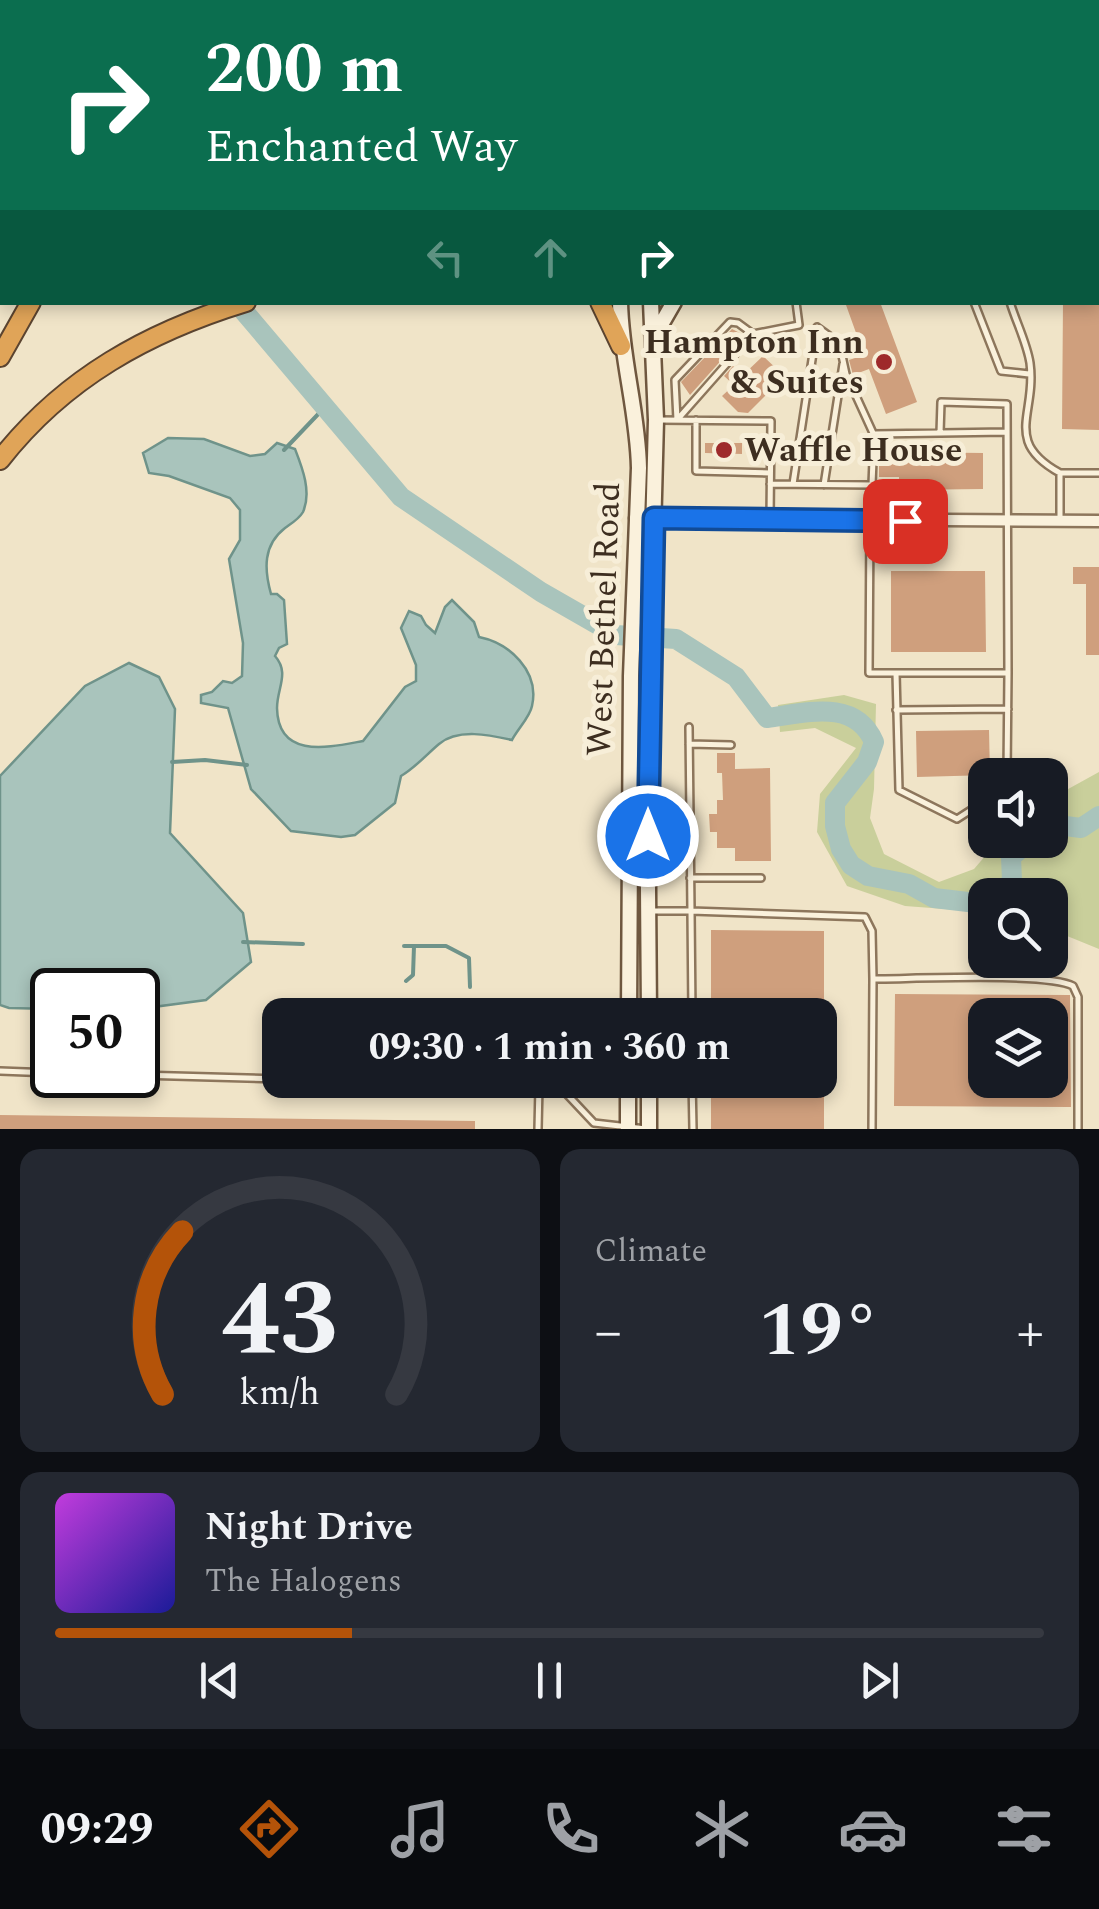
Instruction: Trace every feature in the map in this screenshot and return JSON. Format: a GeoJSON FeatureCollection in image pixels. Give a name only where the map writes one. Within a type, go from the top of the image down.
{"type":"FeatureCollection","features":[{"type":"Feature","properties":{"kind":"highway"},"geometry":{"type":"LineString","coordinates":[[0,357],[29,305]]}},
{"type":"Feature","properties":{"kind":"highway"},"geometry":{"type":"LineString","coordinates":[[0,460],[30,425],[85,376],[117,355],[182,322],[236,305]]}},
{"type":"Feature","properties":{"kind":"highway"},"geometry":{"type":"LineString","coordinates":[[601,305],[621,346]]}},
{"type":"Feature","properties":{"kind":"main road","name":"West Bethel Road"},"geometry":{"type":"LineString","coordinates":[[620,305],[621,346],[638,434],[628,998]]}},
{"type":"Feature","properties":{"kind":"main road","name":"West Bethel Road"},"geometry":{"type":"LineString","coordinates":[[649,998],[656,420],[651,305]]}},
{"type":"Feature","properties":{"kind":"main road"},"geometry":{"type":"LineString","coordinates":[[652,340],[672,305]]}},
{"type":"Feature","properties":{"kind":"main road"},"geometry":{"type":"LineString","coordinates":[[629,910],[648,911]]}},
{"type":"Feature","properties":{"kind":"main road"},"geometry":{"type":"LineString","coordinates":[[628,1098],[628,1129]]}},
{"type":"Feature","properties":{"kind":"main road"},"geometry":{"type":"LineString","coordinates":[[649,1098],[650,1129]]}},
{"type":"Feature","properties":{"kind":"street"},"geometry":{"type":"LineString","coordinates":[[635,518],[1099,521]]}},
{"type":"Feature","properties":{"kind":"lane"},"geometry":{"type":"LineString","coordinates":[[796,305],[799,325]]}},
{"type":"Feature","properties":{"kind":"lane"},"geometry":{"type":"LineString","coordinates":[[975,305],[1001,371],[1029,374]]}},
{"type":"Feature","properties":{"kind":"lane"},"geometry":{"type":"LineString","coordinates":[[1011,305],[1030,363],[1026,441],[1038,460],[1060,473],[1099,473]]}},
{"type":"Feature","properties":{"kind":"lane"},"geometry":{"type":"LineString","coordinates":[[678,420],[675,380],[684,368],[730,322],[754,334]]}},
{"type":"Feature","properties":{"kind":"lane"},"geometry":{"type":"LineString","coordinates":[[678,420],[754,334],[799,325],[816,328],[835,340],[874,434],[872,485],[770,484]]}},
{"type":"Feature","properties":{"kind":"lane"},"geometry":{"type":"LineString","coordinates":[[793,484],[816,328]]}},
{"type":"Feature","properties":{"kind":"lane"},"geometry":{"type":"LineString","coordinates":[[824,485],[844,361]]}},
{"type":"Feature","properties":{"kind":"lane"},"geometry":{"type":"LineString","coordinates":[[940,433],[941,402],[1007,404],[1007,758]]}},
{"type":"Feature","properties":{"kind":"lane"},"geometry":{"type":"LineString","coordinates":[[656,420],[771,422],[770,519]]}},
{"type":"Feature","properties":{"kind":"lane"},"geometry":{"type":"LineString","coordinates":[[696,420],[696,471],[770,473]]}},
{"type":"Feature","properties":{"kind":"lane"},"geometry":{"type":"LineString","coordinates":[[874,434],[1008,432]]}},
{"type":"Feature","properties":{"kind":"lane"},"geometry":{"type":"LineString","coordinates":[[1060,473],[1060,521]]}},
{"type":"Feature","properties":{"kind":"lane"},"geometry":{"type":"LineString","coordinates":[[870,520],[869,673],[1008,673]]}},
{"type":"Feature","properties":{"kind":"lane"},"geometry":{"type":"LineString","coordinates":[[896,673],[898,790],[957,819],[968,812]]}},
{"type":"Feature","properties":{"kind":"lane"},"geometry":{"type":"LineString","coordinates":[[896,710],[1008,708]]}},
{"type":"Feature","properties":{"kind":"lane"},"geometry":{"type":"LineString","coordinates":[[689,727],[692,998]]}},
{"type":"Feature","properties":{"kind":"lane"},"geometry":{"type":"LineString","coordinates":[[688,744],[731,745]]}},
{"type":"Feature","properties":{"kind":"lane"},"geometry":{"type":"LineString","coordinates":[[690,878],[761,878]]}},
{"type":"Feature","properties":{"kind":"lane"},"geometry":{"type":"LineString","coordinates":[[648,911],[865,917],[872,931],[872,1129]]}},
{"type":"Feature","properties":{"kind":"lane"},"geometry":{"type":"LineString","coordinates":[[873,979],[994,978],[1060,981],[1073,986],[1078,997],[1078,1129]]}},
{"type":"Feature","properties":{"kind":"lane"},"geometry":{"type":"LineString","coordinates":[[0,1071],[30,1072]]}},
{"type":"Feature","properties":{"kind":"lane"},"geometry":{"type":"LineString","coordinates":[[160,1076],[262,1078]]}},
{"type":"Feature","properties":{"kind":"lane"},"geometry":{"type":"LineString","coordinates":[[538,1129],[539,1098]]}},
{"type":"Feature","properties":{"kind":"lane"},"geometry":{"type":"LineString","coordinates":[[571,1098],[594,1123],[650,1129]]}},
{"type":"Feature","properties":{"kind":"lane"},"geometry":{"type":"LineString","coordinates":[[692,1098],[693,1129]]}},
{"type":"Feature","properties":{"kind":"green space"},"geometry":{"type":"Polygon","coordinates":[[[844,695],[876,704],[870,818],[884,854],[939,882],[974,869],[983,858],[1068,858],[1068,789],[1099,772],[1099,949],[1068,936],[1068,878],[968,878],[968,911],[905,906],[847,886],[817,832],[820,794],[856,748],[815,728],[780,732],[778,705],[844,695]]]}},
{"type":"Feature","properties":{"kind":"water"},"geometry":{"type":"Polygon","coordinates":[[[168,438],[204,439],[250,456],[265,454],[277,443],[295,449],[305,480],[306,504],[299,517],[273,542],[267,567],[271,594],[284,600],[287,644],[275,656],[282,668],[277,708],[286,736],[296,743],[322,747],[363,741],[405,687],[416,681],[416,665],[401,628],[409,611],[421,616],[435,633],[445,607],[452,600],[474,622],[479,637],[501,645],[527,670],[532,706],[512,740],[474,734],[447,739],[401,776],[395,803],[355,835],[291,831],[251,789],[228,708],[201,703],[201,695],[212,692],[223,681],[232,683],[242,676],[243,643],[229,559],[240,540],[240,510],[230,498],[169,476],[149,473],[143,453],[168,438]]]}},
{"type":"Feature","properties":{"kind":"water"},"geometry":{"type":"Polygon","coordinates":[[[129,663],[159,677],[175,709],[170,833],[243,913],[251,962],[206,1000],[160,1006],[160,968],[30,968],[30,1008],[0,1005],[0,776],[85,686],[129,663]]]}},
{"type":"Feature","properties":{"kind":"building","name":"Hampton Inn & Suites"},"geometry":{"type":"Polygon","coordinates":[[[846,305],[881,305],[917,402],[886,414],[869,369],[853,375],[849,360],[864,355],[846,305]]]}},
{"type":"Feature","properties":{"kind":"building"},"geometry":{"type":"Polygon","coordinates":[[[1063,305],[1099,305],[1099,430],[1062,429],[1063,305]]]}},
{"type":"Feature","properties":{"kind":"building"},"geometry":{"type":"Polygon","coordinates":[[[732,329],[744,335],[690,395],[681,382],[732,329]]]}},
{"type":"Feature","properties":{"kind":"building"},"geometry":{"type":"Polygon","coordinates":[[[763,356],[780,372],[779,382],[748,413],[738,412],[722,396],[734,385],[724,376],[733,366],[743,375],[763,356]]]}},
{"type":"Feature","properties":{"kind":"building","name":"Waffle House"},"geometry":{"type":"Polygon","coordinates":[[[705,443],[742,443],[742,454],[705,453],[705,443]]]}},
{"type":"Feature","properties":{"kind":"building"},"geometry":{"type":"Polygon","coordinates":[[[900,452],[983,453],[983,489],[899,490],[899,477],[879,477],[879,461],[899,461],[900,452]]]}},
{"type":"Feature","properties":{"kind":"building"},"geometry":{"type":"Polygon","coordinates":[[[1073,567],[1099,567],[1099,655],[1086,655],[1086,584],[1073,584],[1073,567]]]}},
{"type":"Feature","properties":{"kind":"building"},"geometry":{"type":"Polygon","coordinates":[[[891,571],[985,571],[986,652],[891,652],[891,571]]]}},
{"type":"Feature","properties":{"kind":"building"},"geometry":{"type":"Polygon","coordinates":[[[989,730],[990,758],[968,758],[968,776],[917,777],[916,731],[989,730]]]}},
{"type":"Feature","properties":{"kind":"building"},"geometry":{"type":"Polygon","coordinates":[[[717,753],[735,753],[735,769],[770,768],[771,861],[735,861],[735,848],[717,848],[717,832],[710,832],[709,814],[717,814],[717,800],[723,800],[717,753]]]}},
{"type":"Feature","properties":{"kind":"building"},"geometry":{"type":"Polygon","coordinates":[[[711,930],[824,931],[824,998],[711,998],[711,930]]]}},
{"type":"Feature","properties":{"kind":"building"},"geometry":{"type":"Polygon","coordinates":[[[895,994],[1070,995],[1071,1107],[894,1106],[895,994]]]}},
{"type":"Feature","properties":{"kind":"building"},"geometry":{"type":"Polygon","coordinates":[[[711,1098],[824,1098],[824,1129],[711,1129],[711,1098]]]}},
{"type":"Feature","properties":{"kind":"building"},"geometry":{"type":"Polygon","coordinates":[[[0,1115],[475,1121],[475,1129],[0,1129],[0,1115]]]}},
{"type":"Feature","properties":{"kind":"waterway"},"geometry":{"type":"LineString","coordinates":[[239,305],[401,497],[541,592],[616,635],[676,639],[736,677],[767,718],[828,712],[855,719],[866,728],[874,742],[867,762],[835,803],[841,849],[851,865],[868,876],[909,884],[934,898],[968,902]]}},
{"type":"Feature","properties":{"kind":"waterway"},"geometry":{"type":"LineString","coordinates":[[284,450],[324,408]]}},
{"type":"Feature","properties":{"kind":"waterway"},"geometry":{"type":"LineString","coordinates":[[172,762],[205,760],[247,765]]}},
{"type":"Feature","properties":{"kind":"waterway"},"geometry":{"type":"LineString","coordinates":[[1068,826],[1081,828],[1099,816]]}},
{"type":"Feature","properties":{"kind":"waterway"},"geometry":{"type":"LineString","coordinates":[[1011,858],[1012,878]]}},
{"type":"Feature","properties":{"kind":"waterway"},"geometry":{"type":"LineString","coordinates":[[243,942],[303,944]]}},
{"type":"Feature","properties":{"kind":"waterway"},"geometry":{"type":"LineString","coordinates":[[404,946],[446,946],[469,958],[470,987]]}},
{"type":"Feature","properties":{"kind":"waterway"},"geometry":{"type":"LineString","coordinates":[[406,981],[413,975],[414,946]]}},
{"type":"Feature","properties":{"kind":"place","name":"Hampton Inn & Suites"},"geometry":{"type":"Point","coordinates":[884,362]}},
{"type":"Feature","properties":{"kind":"place","name":"Waffle House"},"geometry":{"type":"Point","coordinates":[724,450]}},
{"type":"Feature","properties":{"kind":"route"},"geometry":{"type":"LineString","coordinates":[[648,836],[654,518],[905,521]]}}]}
